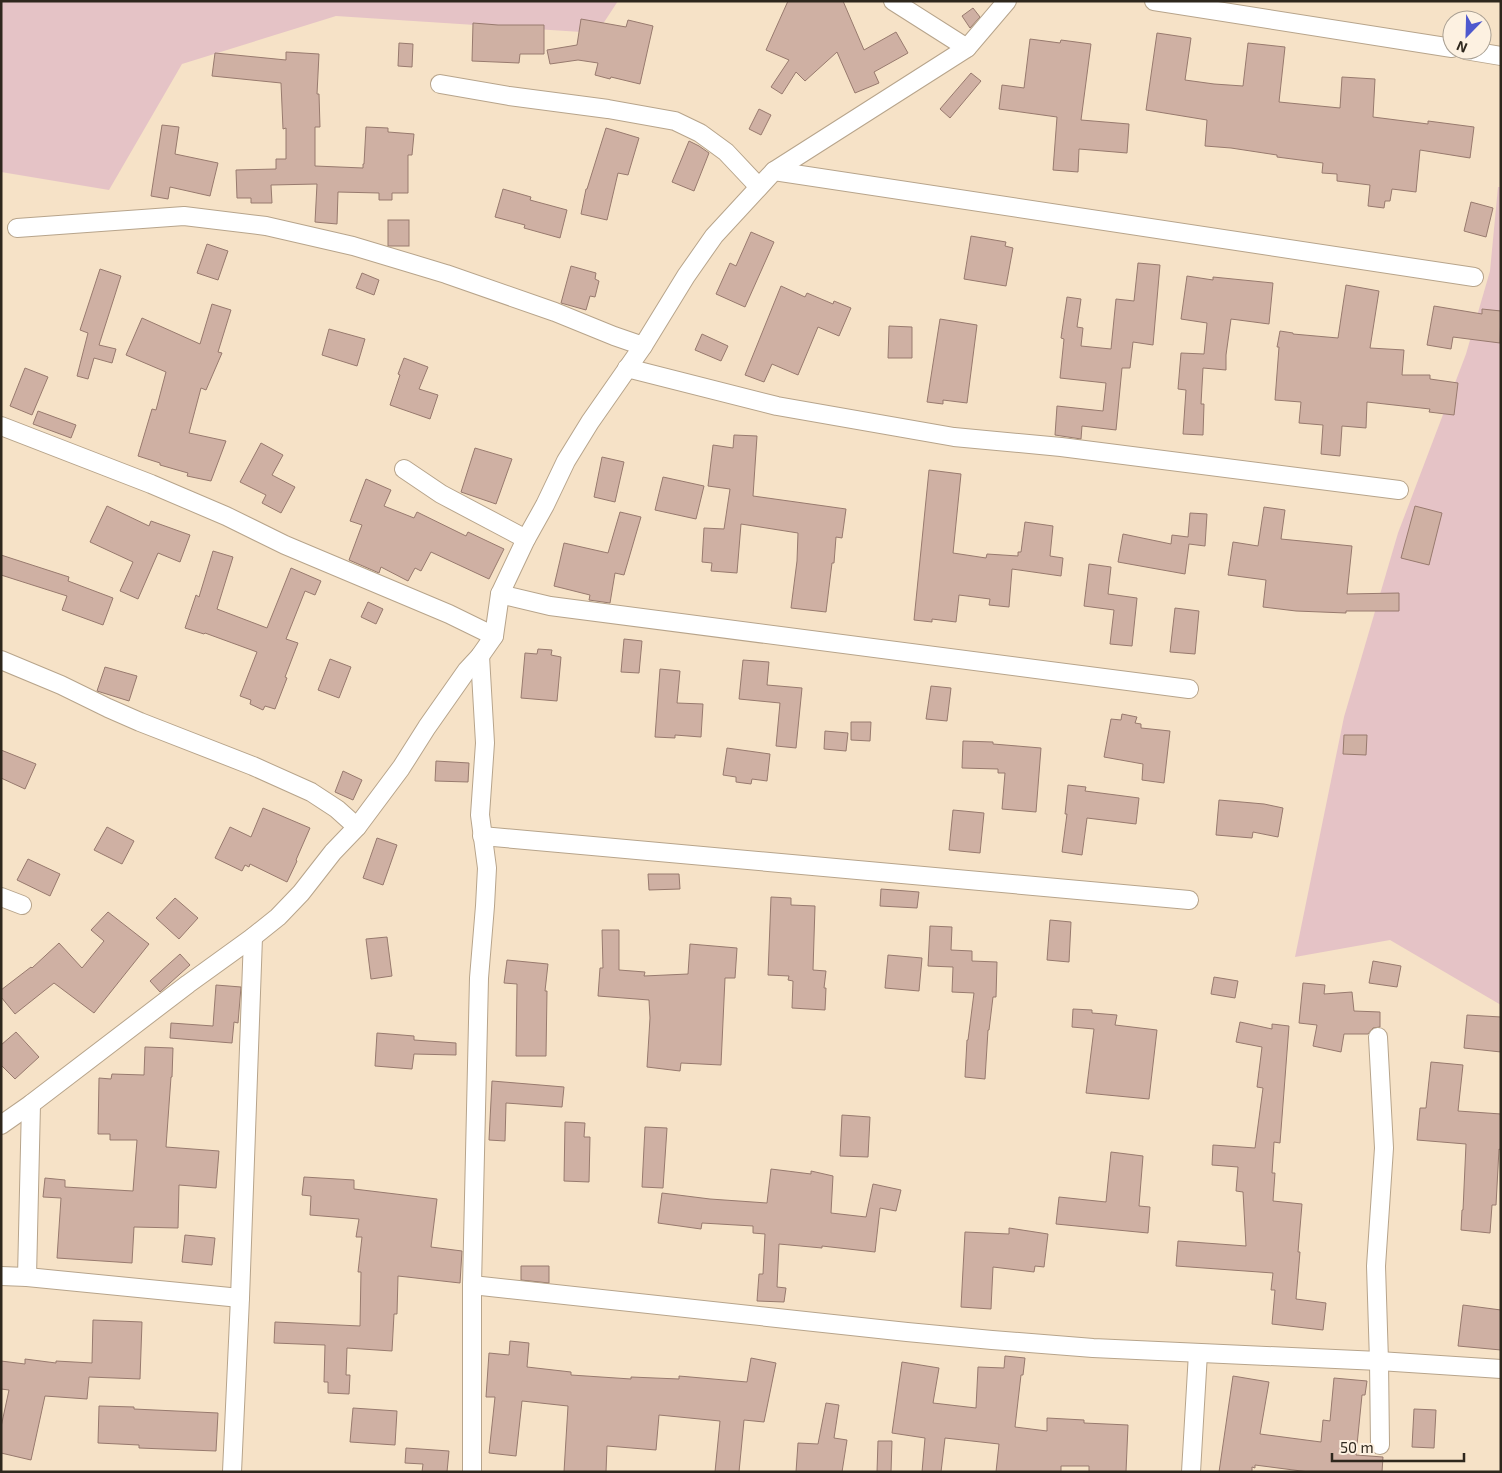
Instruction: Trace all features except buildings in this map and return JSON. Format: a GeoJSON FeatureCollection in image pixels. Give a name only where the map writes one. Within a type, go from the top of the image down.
{"type":"FeatureCollection","features":[{"type":"Feature","properties":{"kind":"street"},"geometry":{"type":"LineString","coordinates":[[894,1],[967,48]]}},
{"type":"Feature","properties":{"kind":"street"},"geometry":{"type":"LineString","coordinates":[[1154,1],[1442,46]]}},
{"type":"Feature","properties":{"kind":"street"},"geometry":{"type":"LineString","coordinates":[[1,1125],[253,937],[278,917],[301,893],[333,852],[357,827],[401,768],[467,670],[494,636],[500,594],[566,461],[714,236],[774,171],[967,48],[1012,2]]}},
{"type":"Feature","properties":{"kind":"street"},"geometry":{"type":"LineString","coordinates":[[440,84],[675,121],[700,133],[726,152],[759,187]]}},
{"type":"Feature","properties":{"kind":"street"},"geometry":{"type":"LineString","coordinates":[[774,171],[1474,277]]}},
{"type":"Feature","properties":{"kind":"street"},"geometry":{"type":"LineString","coordinates":[[17,228],[184,216],[266,226],[353,246],[446,274],[555,312],[643,346]]}},
{"type":"Feature","properties":{"kind":"street"},"geometry":{"type":"LineString","coordinates":[[627,368],[777,406],[954,437],[1071,449],[1399,490]]}},
{"type":"Feature","properties":{"kind":"street"},"geometry":{"type":"LineString","coordinates":[[1,426],[151,484],[226,516],[286,545],[449,614],[494,636]]}},
{"type":"Feature","properties":{"kind":"street"},"geometry":{"type":"LineString","coordinates":[[404,469],[441,494],[526,539]]}},
{"type":"Feature","properties":{"kind":"street"},"geometry":{"type":"LineString","coordinates":[[500,594],[550,606],[1189,689]]}},
{"type":"Feature","properties":{"kind":"street"},"geometry":{"type":"LineString","coordinates":[[472,1472],[472,1285],[479,978],[487,868],[480,815],[485,743],[480,656]]}},
{"type":"Feature","properties":{"kind":"street"},"geometry":{"type":"LineString","coordinates":[[1,660],[61,685],[140,722],[253,766],[311,792],[337,809],[357,827]]}},
{"type":"Feature","properties":{"kind":"street"},"geometry":{"type":"LineString","coordinates":[[482,836],[1189,900]]}},
{"type":"Feature","properties":{"kind":"street"},"geometry":{"type":"LineString","coordinates":[[1,897],[22,905]]}},
{"type":"Feature","properties":{"kind":"street"},"geometry":{"type":"LineString","coordinates":[[232,1472],[253,937]]}},
{"type":"Feature","properties":{"kind":"street"},"geometry":{"type":"LineString","coordinates":[[1378,1038],[1384,1148],[1376,1266],[1380,1362],[1380,1445]]}},
{"type":"Feature","properties":{"kind":"street"},"geometry":{"type":"LineString","coordinates":[[27,1277],[31,1104]]}},
{"type":"Feature","properties":{"kind":"street"},"geometry":{"type":"LineString","coordinates":[[1,1276],[240,1298]]}},
{"type":"Feature","properties":{"kind":"street"},"geometry":{"type":"LineString","coordinates":[[472,1285],[908,1332],[1093,1348],[1501,1369]]}},
{"type":"Feature","properties":{"kind":"street"},"geometry":{"type":"LineString","coordinates":[[1191,1472],[1198,1353]]}},
{"type":"Feature","properties":{"kind":"shaded area"},"geometry":{"type":"Polygon","coordinates":[[[1,1],[618,1],[597,33],[336,16],[182,64],[109,190],[1,172],[1,1]]]}},
{"type":"Feature","properties":{"kind":"shaded area"},"geometry":{"type":"Polygon","coordinates":[[[1498,187],[1501,187],[1501,1005],[1390,940],[1295,957],[1344,717],[1398,533],[1466,354],[1490,271],[1498,187]]]}}]}
